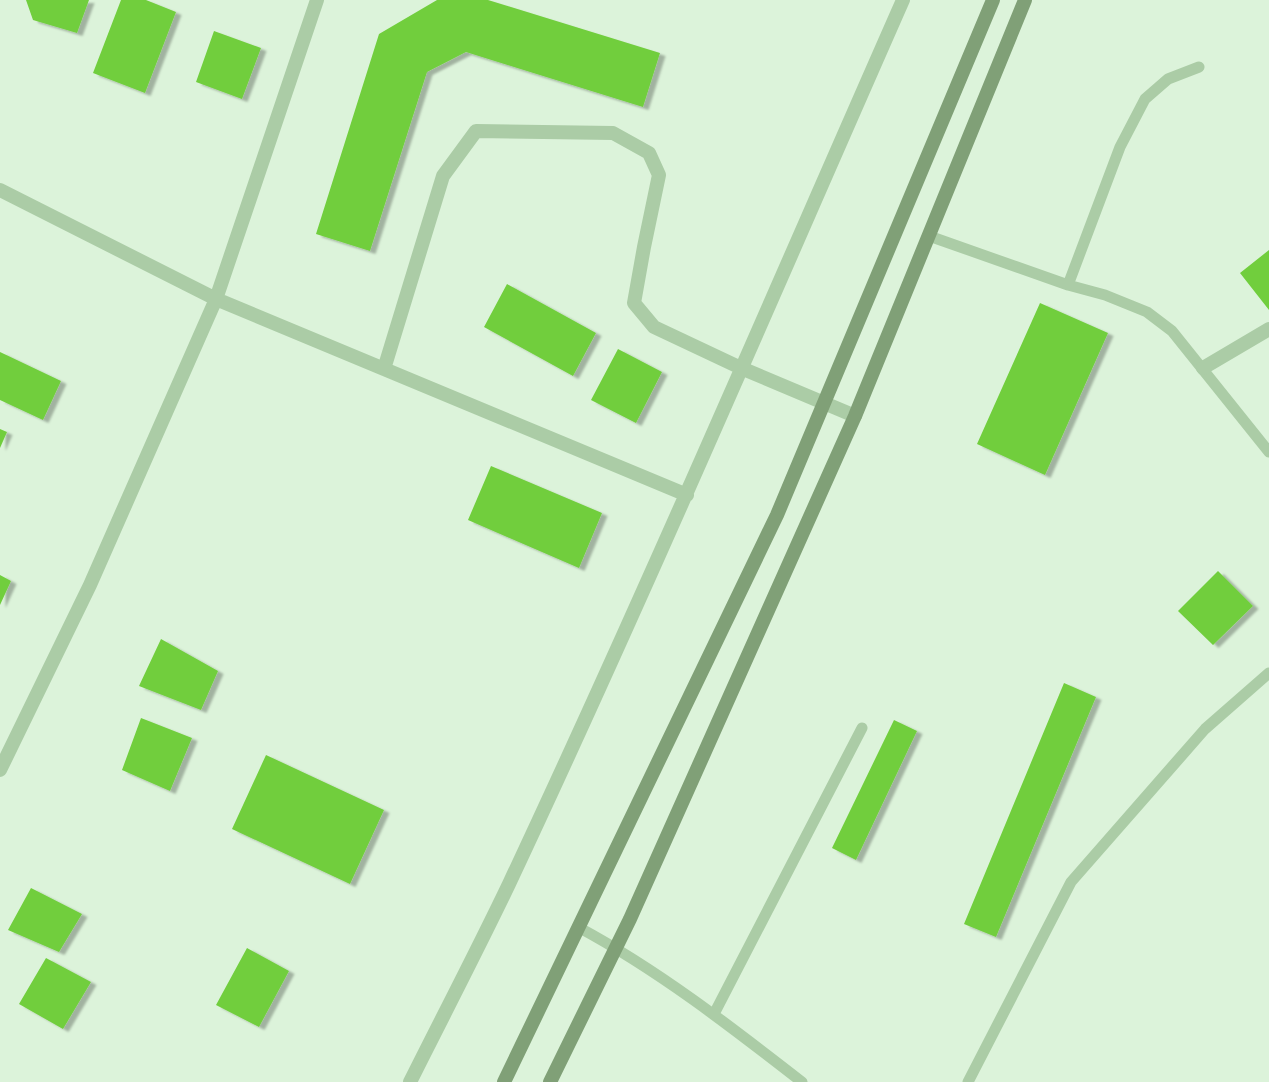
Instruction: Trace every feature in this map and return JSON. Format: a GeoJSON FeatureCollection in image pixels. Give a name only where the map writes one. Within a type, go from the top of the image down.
{"type":"FeatureCollection","features":[{"type":"Feature","properties":{"kind":"main road"},"geometry":{"type":"LineString","coordinates":[[504,1082],[777,514],[993,0]]}},
{"type":"Feature","properties":{"kind":"main road"},"geometry":{"type":"LineString","coordinates":[[550,1082],[616,948],[855,416],[1025,0]]}},
{"type":"Feature","properties":{"kind":"street"},"geometry":{"type":"LineString","coordinates":[[0,770],[90,584],[216,299],[317,0]]}},
{"type":"Feature","properties":{"kind":"street"},"geometry":{"type":"LineString","coordinates":[[410,1082],[508,886],[687,496],[741,368],[903,0]]}},
{"type":"Feature","properties":{"kind":"street"},"geometry":{"type":"LineString","coordinates":[[384,369],[442,176],[476,131],[613,133],[650,153],[659,175],[634,303],[654,327],[741,368],[855,416]]}},
{"type":"Feature","properties":{"kind":"street"},"geometry":{"type":"LineString","coordinates":[[0,190],[216,299],[687,496]]}},
{"type":"Feature","properties":{"kind":"street"},"geometry":{"type":"LineString","coordinates":[[1203,368],[1269,329]]}},
{"type":"Feature","properties":{"kind":"lane"},"geometry":{"type":"LineString","coordinates":[[1068,285],[1120,147],[1144,99],[1168,80],[1199,67]]}},
{"type":"Feature","properties":{"kind":"lane"},"geometry":{"type":"LineString","coordinates":[[929,236],[1068,285],[1105,295],[1147,312],[1172,331],[1269,452]]}},
{"type":"Feature","properties":{"kind":"lane"},"geometry":{"type":"LineString","coordinates":[[968,1082],[1071,882],[1205,729],[1269,673]]}},
{"type":"Feature","properties":{"kind":"lane"},"geometry":{"type":"LineString","coordinates":[[714,1014],[862,728]]}},
{"type":"Feature","properties":{"kind":"lane"},"geometry":{"type":"LineString","coordinates":[[578,927],[616,948],[714,1014],[802,1082]]}},
{"type":"Feature","properties":{"kind":"building"},"geometry":{"type":"Polygon","coordinates":[[[26,0],[89,0],[77,33],[33,20],[26,0]]]}},
{"type":"Feature","properties":{"kind":"building"},"geometry":{"type":"Polygon","coordinates":[[[121,0],[146,0],[176,12],[145,93],[93,73],[121,0]]]}},
{"type":"Feature","properties":{"kind":"building"},"geometry":{"type":"Polygon","coordinates":[[[437,0],[488,0],[660,53],[643,107],[466,52],[427,72],[370,251],[316,234],[379,34],[437,0]]]}},
{"type":"Feature","properties":{"kind":"building"},"geometry":{"type":"Polygon","coordinates":[[[214,31],[261,48],[242,99],[196,82],[214,31]]]}},
{"type":"Feature","properties":{"kind":"building"},"geometry":{"type":"Polygon","coordinates":[[[1269,250],[1269,310],[1240,273],[1269,250]]]}},
{"type":"Feature","properties":{"kind":"building"},"geometry":{"type":"Polygon","coordinates":[[[507,284],[596,333],[573,376],[484,327],[507,284]]]}},
{"type":"Feature","properties":{"kind":"building"},"geometry":{"type":"Polygon","coordinates":[[[1040,303],[1108,333],[1045,475],[977,444],[1040,303]]]}},
{"type":"Feature","properties":{"kind":"building"},"geometry":{"type":"Polygon","coordinates":[[[618,349],[662,372],[636,423],[591,400],[618,349]]]}},
{"type":"Feature","properties":{"kind":"building"},"geometry":{"type":"Polygon","coordinates":[[[0,352],[61,381],[43,420],[0,400],[0,352]]]}},
{"type":"Feature","properties":{"kind":"building"},"geometry":{"type":"Polygon","coordinates":[[[0,429],[7,432],[0,448],[0,429]]]}},
{"type":"Feature","properties":{"kind":"building"},"geometry":{"type":"Polygon","coordinates":[[[491,466],[602,513],[579,568],[468,520],[491,466]]]}},
{"type":"Feature","properties":{"kind":"building"},"geometry":{"type":"Polygon","coordinates":[[[1218,571],[1253,606],[1213,645],[1178,611],[1218,571]]]}},
{"type":"Feature","properties":{"kind":"building"},"geometry":{"type":"Polygon","coordinates":[[[0,575],[11,581],[0,605],[0,575]]]}},
{"type":"Feature","properties":{"kind":"building"},"geometry":{"type":"Polygon","coordinates":[[[161,639],[218,671],[201,710],[139,686],[161,639]]]}},
{"type":"Feature","properties":{"kind":"building"},"geometry":{"type":"Polygon","coordinates":[[[1064,683],[1096,697],[996,937],[964,924],[1064,683]]]}},
{"type":"Feature","properties":{"kind":"building"},"geometry":{"type":"Polygon","coordinates":[[[141,718],[192,738],[170,791],[122,770],[141,718]]]}},
{"type":"Feature","properties":{"kind":"building"},"geometry":{"type":"Polygon","coordinates":[[[894,720],[917,731],[856,860],[832,848],[894,720]]]}},
{"type":"Feature","properties":{"kind":"building"},"geometry":{"type":"Polygon","coordinates":[[[266,755],[384,810],[350,884],[232,829],[266,755]]]}},
{"type":"Feature","properties":{"kind":"building"},"geometry":{"type":"Polygon","coordinates":[[[31,888],[82,914],[59,952],[8,930],[31,888]]]}},
{"type":"Feature","properties":{"kind":"building"},"geometry":{"type":"Polygon","coordinates":[[[247,948],[289,971],[259,1027],[216,1005],[247,948]]]}},
{"type":"Feature","properties":{"kind":"building"},"geometry":{"type":"Polygon","coordinates":[[[46,958],[91,982],[63,1029],[19,1004],[46,958]]]}}]}
